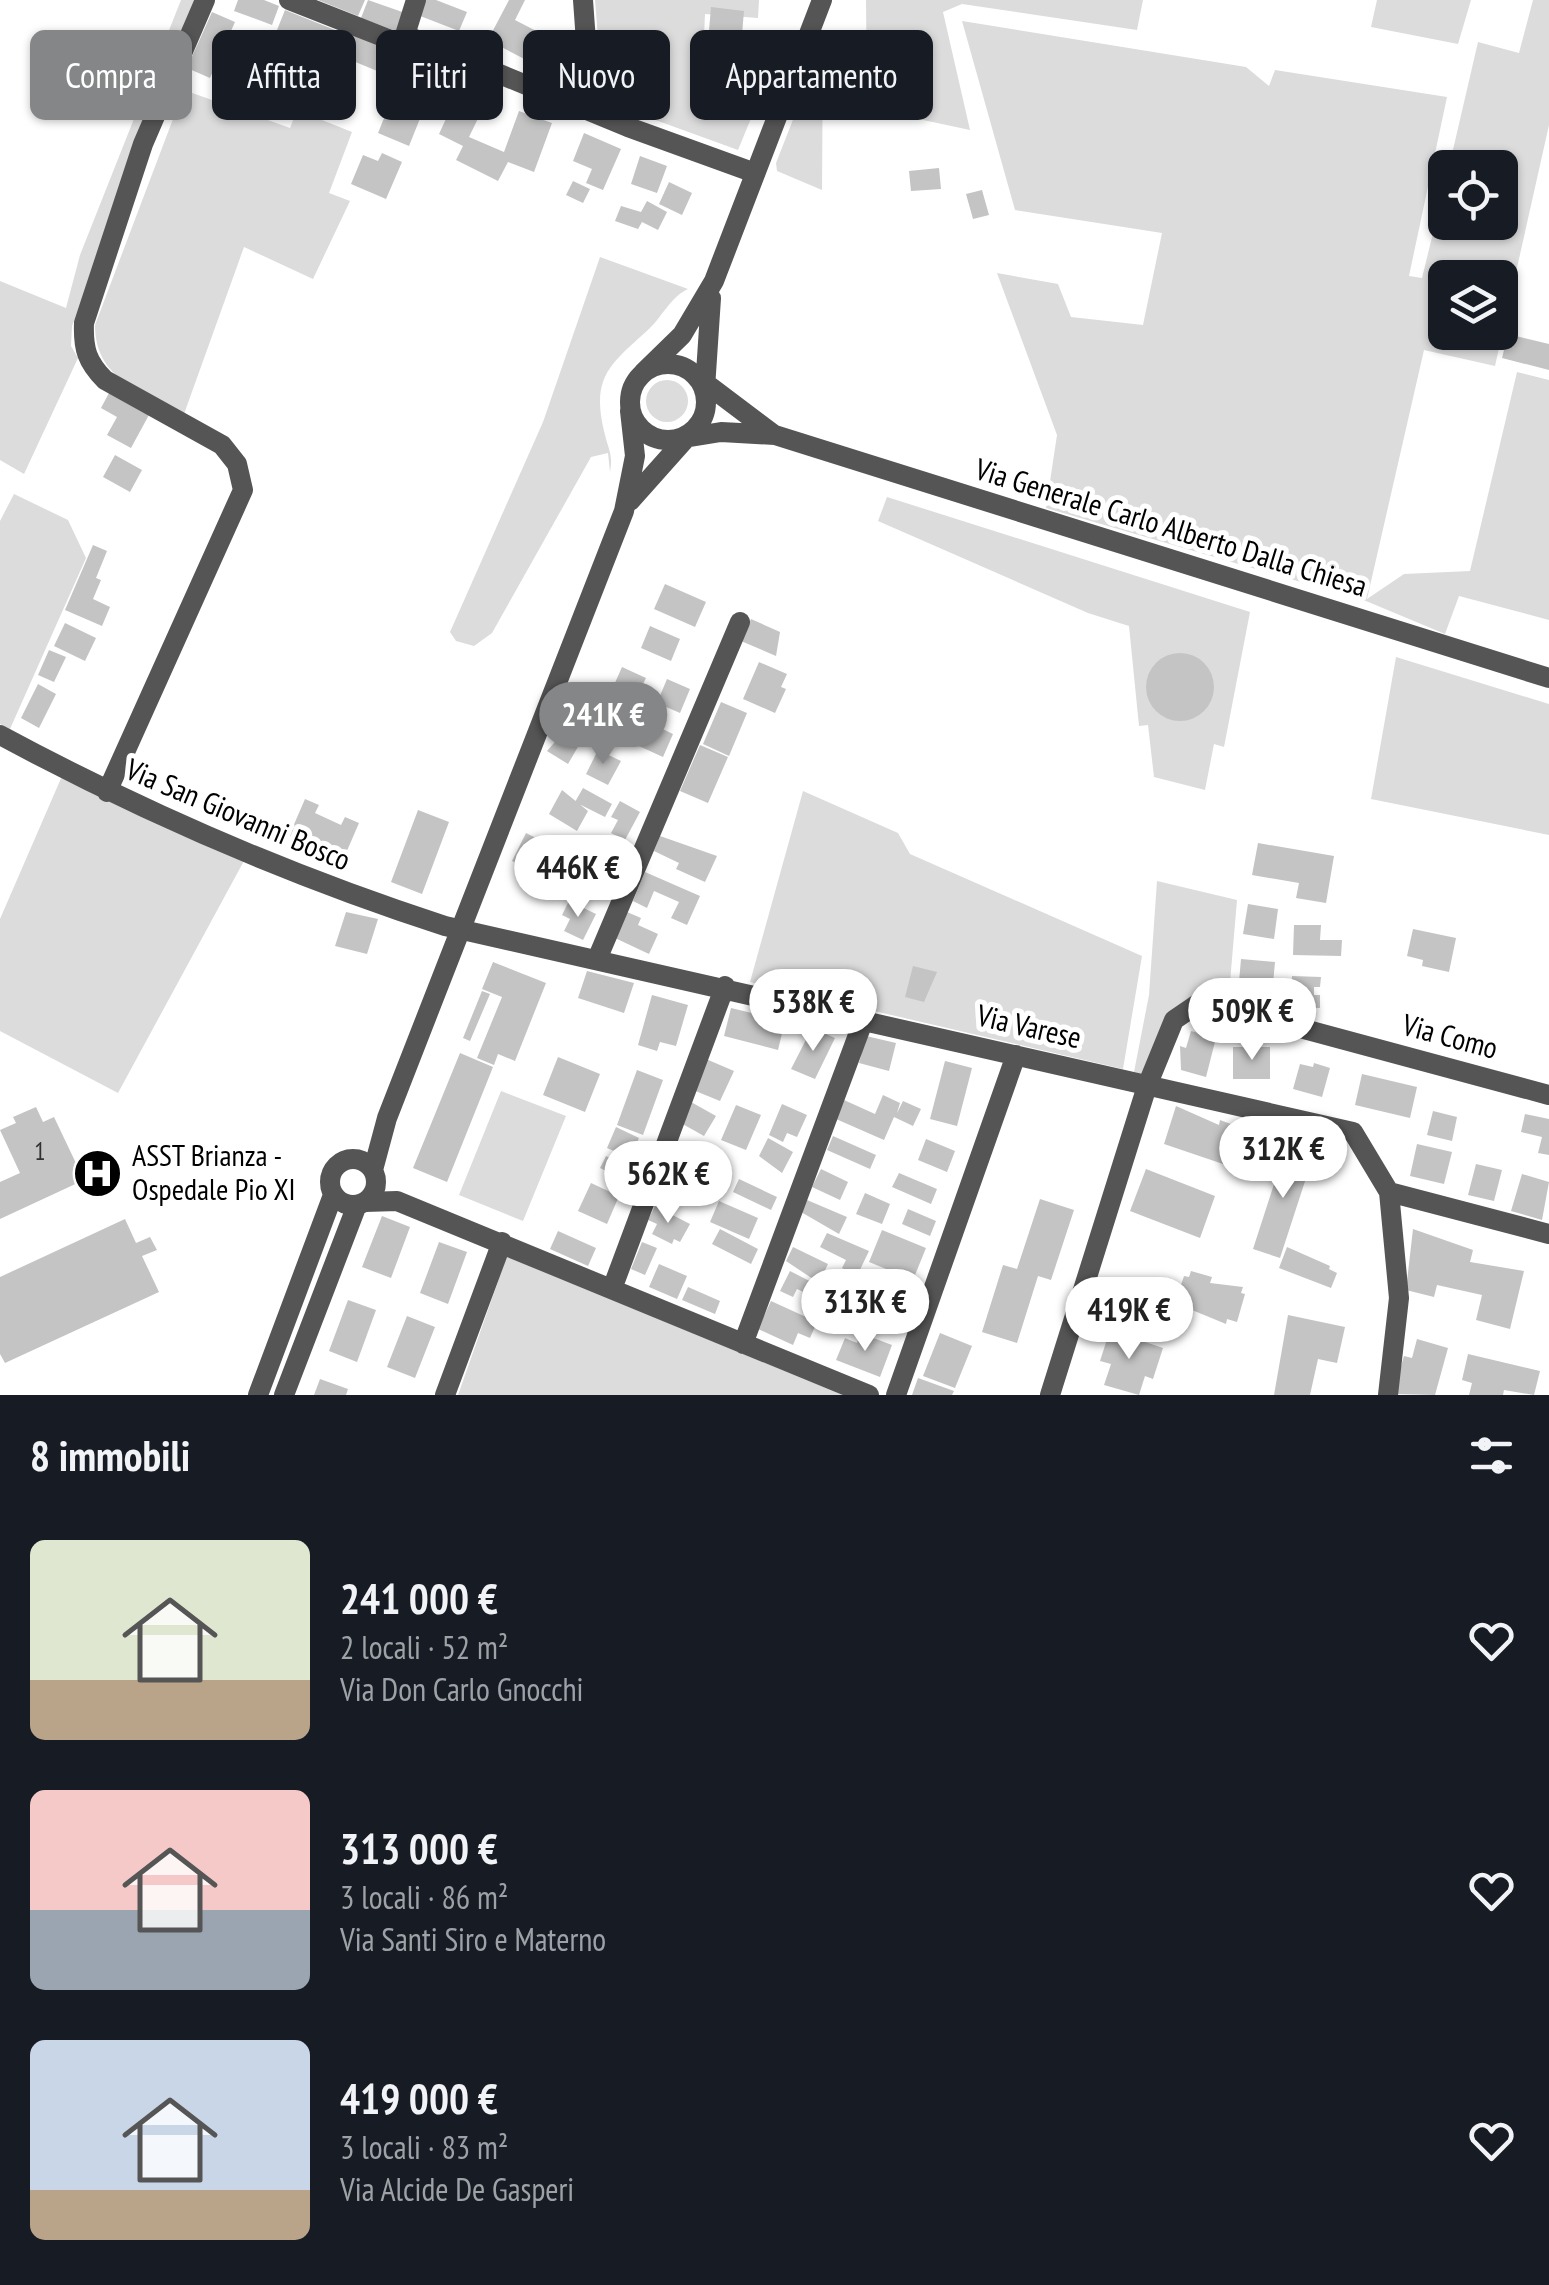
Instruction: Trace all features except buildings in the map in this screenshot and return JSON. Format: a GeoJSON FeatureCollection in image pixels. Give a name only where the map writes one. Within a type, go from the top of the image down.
{"type":"FeatureCollection","features":[{"type":"Feature","properties":{"kind":"street"},"geometry":{"type":"LineString","coordinates":[[106,792],[244,490],[237,464],[222,446],[104,380],[90,364],[83,346],[84,324],[143,144],[205,0]]}},
{"type":"Feature","properties":{"kind":"street"},"geometry":{"type":"LineString","coordinates":[[288,0],[376,34]]}},
{"type":"Feature","properties":{"kind":"street"},"geometry":{"type":"LineString","coordinates":[[407,30],[416,0]]}},
{"type":"Feature","properties":{"kind":"street"},"geometry":{"type":"LineString","coordinates":[[583,0],[585,30]]}},
{"type":"Feature","properties":{"kind":"street"},"geometry":{"type":"LineString","coordinates":[[284,1395],[361,1204],[372,1195],[386,1118],[624,511],[636,446],[630,411],[632,388],[682,335],[714,281],[822,0]]}},
{"type":"Feature","properties":{"kind":"street"},"geometry":{"type":"LineString","coordinates":[[616,120],[755,173]]}},
{"type":"Feature","properties":{"kind":"street"},"geometry":{"type":"LineString","coordinates":[[624,511],[644,480],[704,415],[701,384],[714,281]]}},
{"type":"Feature","properties":{"kind":"street"},"geometry":{"type":"LineString","coordinates":[[644,373],[668,364],[701,384]]}},
{"type":"Feature","properties":{"kind":"street","name":"Via Generale Carlo Alberto Dalla Chiesa"},"geometry":{"type":"LineString","coordinates":[[701,384],[774,435]]}},
{"type":"Feature","properties":{"kind":"street"},"geometry":{"type":"LineString","coordinates":[[630,411],[649,436],[686,435]]}},
{"type":"Feature","properties":{"kind":"street","name":"Via Generale Carlo Alberto Dalla Chiesa"},"geometry":{"type":"LineString","coordinates":[[686,435],[774,435],[1549,678]]}},
{"type":"Feature","properties":{"kind":"street"},"geometry":{"type":"LineString","coordinates":[[598,958],[740,622]]}},
{"type":"Feature","properties":{"kind":"street","name":"Via San Giovanni Bosco"},"geometry":{"type":"LineString","coordinates":[[0,735],[106,792],[343,893],[461,930]]}},
{"type":"Feature","properties":{"kind":"street","name":"Via Varese"},"geometry":{"type":"LineString","coordinates":[[461,930],[725,986],[1353,1132],[1390,1192]]}},
{"type":"Feature","properties":{"kind":"street"},"geometry":{"type":"LineString","coordinates":[[612,1289],[725,986]]}},
{"type":"Feature","properties":{"kind":"street","name":"Via Como"},"geometry":{"type":"LineString","coordinates":[[1050,1395],[1147,1086],[1174,1020],[1196,1006],[1226,1008],[1549,1095]]}},
{"type":"Feature","properties":{"kind":"street"},"geometry":{"type":"LineString","coordinates":[[743,1344],[864,1019]]}},
{"type":"Feature","properties":{"kind":"street"},"geometry":{"type":"LineString","coordinates":[[896,1395],[1016,1054]]}},
{"type":"Feature","properties":{"kind":"street"},"geometry":{"type":"LineString","coordinates":[[258,1395],[333,1195],[330,1176],[386,1118]]}},
{"type":"Feature","properties":{"kind":"street"},"geometry":{"type":"LineString","coordinates":[[349,1160],[360,1161],[397,1200],[869,1395]]}},
{"type":"Feature","properties":{"kind":"street"},"geometry":{"type":"LineString","coordinates":[[1388,1395],[1399,1298],[1390,1192],[1549,1234]]}},
{"type":"Feature","properties":{"kind":"street"},"geometry":{"type":"LineString","coordinates":[[333,1195],[361,1204],[397,1200]]}},
{"type":"Feature","properties":{"kind":"street"},"geometry":{"type":"LineString","coordinates":[[445,1395],[502,1242]]}},
{"type":"Feature","properties":{"kind":"shaded area"},"geometry":{"type":"Polygon","coordinates":[[[181,0],[199,0],[187,30],[169,30],[181,0]]]}},
{"type":"Feature","properties":{"kind":"shaded area"},"geometry":{"type":"Polygon","coordinates":[[[595,0],[759,0],[758,18],[705,14],[704,30],[690,30],[690,120],[750,120],[738,150],[655,120],[670,120],[670,30],[597,30],[595,0]]]}},
{"type":"Feature","properties":{"kind":"shaded area"},"geometry":{"type":"Polygon","coordinates":[[[866,0],[1143,0],[1137,30],[962,4],[943,12],[970,130],[923,120],[933,120],[933,30],[866,30],[866,0]]]}},
{"type":"Feature","properties":{"kind":"shaded area"},"geometry":{"type":"Polygon","coordinates":[[[1377,0],[1471,0],[1458,44],[1371,27],[1377,0]]]}},
{"type":"Feature","properties":{"kind":"shaded area"},"geometry":{"type":"Polygon","coordinates":[[[1533,0],[1549,0],[1549,125],[1518,263],[1518,260],[1428,260],[1428,350],[1499,350],[1495,366],[1424,350],[1367,599],[1404,574],[1470,571],[1517,372],[1549,380],[1549,620],[1459,596],[1445,634],[1366,601],[1046,508],[1057,435],[997,273],[1058,284],[1071,317],[1143,325],[1162,233],[1015,210],[962,21],[1246,67],[1269,86],[1275,70],[1447,97],[1436,150],[1428,150],[1428,186],[1409,276],[1422,278],[1431,240],[1518,240],[1518,150],[1453,150],[1478,42],[1519,53],[1533,0]]]}},
{"type":"Feature","properties":{"kind":"shaded area"},"geometry":{"type":"Polygon","coordinates":[[[192,93],[212,100],[212,120],[268,120],[290,128],[293,120],[322,120],[352,132],[329,193],[350,201],[313,279],[244,247],[184,414],[137,390],[112,371],[97,343],[95,325],[173,120],[192,120],[192,93]]]}},
{"type":"Feature","properties":{"kind":"shaded area"},"geometry":{"type":"Polygon","coordinates":[[[133,120],[152,120],[72,326],[71,346],[78,358],[24,474],[0,460],[0,281],[66,308],[80,255],[133,120]]]}},
{"type":"Feature","properties":{"kind":"shaded area"},"geometry":{"type":"Polygon","coordinates":[[[793,120],[822,120],[822,190],[777,171],[776,163],[793,120]]]}},
{"type":"Feature","properties":{"kind":"shaded area"},"geometry":{"type":"Polygon","coordinates":[[[600,257],[688,289],[672,301],[607,373],[600,399],[611,457],[610,472],[608,453],[591,457],[492,633],[474,646],[456,641],[450,632],[543,422],[600,257]]]}},
{"type":"Feature","properties":{"kind":"shaded area"},"geometry":{"type":"Polygon","coordinates":[[[667,380],[682,386],[688,401],[682,416],[667,422],[652,416],[646,401],[652,386],[667,380]]]}},
{"type":"Feature","properties":{"kind":"shaded area"},"geometry":{"type":"Polygon","coordinates":[[[14,494],[68,520],[86,558],[10,729],[0,724],[0,521],[14,494]]]}},
{"type":"Feature","properties":{"kind":"shaded area"},"geometry":{"type":"Polygon","coordinates":[[[887,497],[1250,612],[1224,747],[1214,744],[1205,790],[1154,777],[1148,725],[1139,726],[1129,626],[1088,613],[878,521],[887,497]]]}},
{"type":"Feature","properties":{"kind":"shaded area"},"geometry":{"type":"Polygon","coordinates":[[[1396,657],[1549,704],[1549,835],[1371,799],[1396,657]]]}},
{"type":"Feature","properties":{"kind":"shaded area"},"geometry":{"type":"Polygon","coordinates":[[[62,776],[245,859],[118,1093],[0,1031],[0,919],[62,776]]]}},
{"type":"Feature","properties":{"kind":"shaded area"},"geometry":{"type":"Polygon","coordinates":[[[803,791],[898,833],[910,854],[1142,956],[1123,1069],[750,982],[803,791]]]}},
{"type":"Feature","properties":{"kind":"shaded area"},"geometry":{"type":"Polygon","coordinates":[[[1157,881],[1237,900],[1228,1006],[1199,999],[1142,1074],[1134,1072],[1149,995],[1157,881]]]}},
{"type":"Feature","properties":{"kind":"shaded area"},"geometry":{"type":"Polygon","coordinates":[[[501,1091],[566,1116],[523,1221],[459,1195],[501,1091]]]}},
{"type":"Feature","properties":{"kind":"shaded area"},"geometry":{"type":"Polygon","coordinates":[[[507,1256],[843,1395],[458,1395],[507,1256]]]}},
{"type":"Feature","properties":{"kind":"place","name":"ASST Brianza - Ospedale Pio XI"},"geometry":{"type":"Point","coordinates":[97,1173]}}]}
